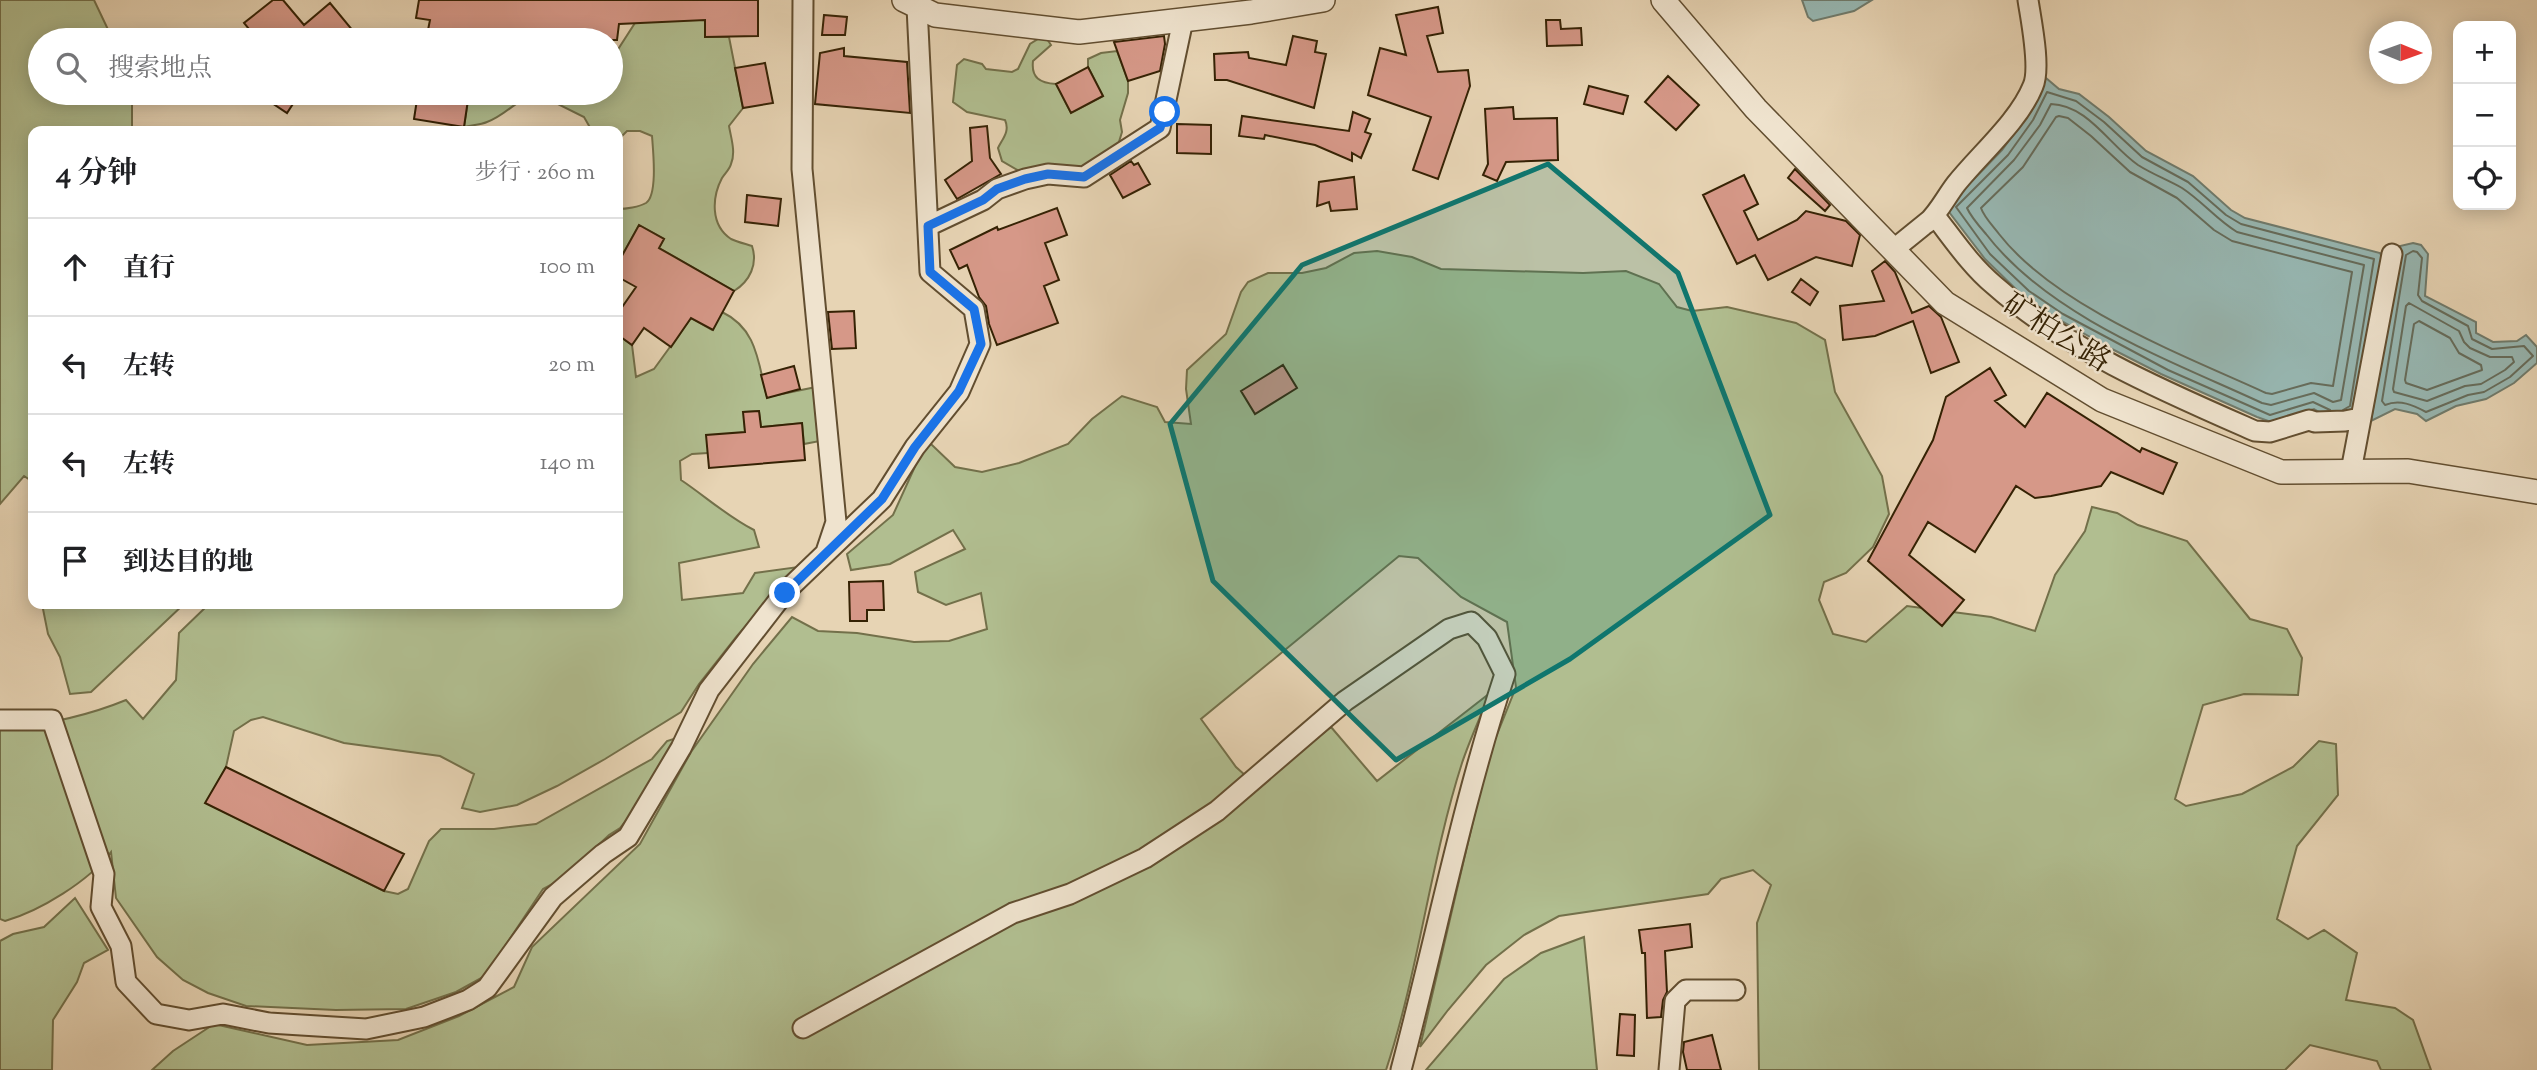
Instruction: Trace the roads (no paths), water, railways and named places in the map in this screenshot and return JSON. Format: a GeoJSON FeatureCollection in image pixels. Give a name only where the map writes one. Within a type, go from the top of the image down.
{"type":"FeatureCollection","features":[{"type":"Feature","properties":{"kind":"street"},"geometry":{"type":"LineString","coordinates":[[803,0],[802,169],[836,522],[825,555]]}},
{"type":"Feature","properties":{"kind":"street"},"geometry":{"type":"LineString","coordinates":[[911,3],[935,15],[1079,32],[1184,20],[1211,8],[1323,0]]}},
{"type":"Feature","properties":{"kind":"street","name":"矿柏公路"},"geometry":{"type":"LineString","coordinates":[[1663,0],[1756,109],[1945,303],[2102,400],[2281,472],[2408,471],[2537,492]]}},
{"type":"Feature","properties":{"kind":"street"},"geometry":{"type":"LineString","coordinates":[[1894,250],[1934,216],[1970,166],[2014,118],[2035,85],[2035,43],[2028,0]]}},
{"type":"Feature","properties":{"kind":"street"},"geometry":{"type":"LineString","coordinates":[[0,720],[51,720],[104,874],[101,907],[121,946],[126,982],[156,1014],[189,1020],[223,1014],[268,1023],[366,1029],[424,1017],[468,1000],[487,988],[553,897],[603,854],[628,837],[681,748],[709,690],[785,593],[882,499],[915,447],[959,391],[981,344],[974,309],[930,272],[911,3]]}},
{"type":"Feature","properties":{"kind":"street"},"geometry":{"type":"LineString","coordinates":[[928,226],[983,200],[997,189],[1025,179],[1048,174],[1084,177],[1160,128],[1184,20]]}},
{"type":"Feature","properties":{"kind":"street"},"geometry":{"type":"LineString","coordinates":[[1934,216],[1991,283],[2033,318],[2255,431],[2270,432],[2309,420],[2345,421],[2360,418]]}},
{"type":"Feature","properties":{"kind":"street"},"geometry":{"type":"LineString","coordinates":[[2351,471],[2392,254]]}},
{"type":"Feature","properties":{"kind":"street"},"geometry":{"type":"LineString","coordinates":[[2143,416],[2162,382]]}},
{"type":"Feature","properties":{"kind":"street"},"geometry":{"type":"LineString","coordinates":[[803,1028],[1013,913],[1070,894],[1145,858],[1217,811],[1345,701],[1448,629],[1471,622],[1487,638],[1505,674],[1485,734],[1401,1070]]}},
{"type":"Feature","properties":{"kind":"street"},"geometry":{"type":"LineString","coordinates":[[1669,1070],[1675,1001],[1686,990],[1735,990]]}},
{"type":"Feature","properties":{"kind":"water"},"geometry":{"type":"Polygon","coordinates":[[[1802,0],[1872,0],[1854,11],[1813,21],[1808,17],[1802,0]]]}},
{"type":"Feature","properties":{"kind":"water"},"geometry":{"type":"Polygon","coordinates":[[[2046,78],[2059,89],[2079,94],[2146,151],[2193,176],[2231,210],[2245,218],[2380,253],[2383,259],[2355,415],[2326,416],[2314,409],[2271,422],[2257,417],[2161,374],[2060,320],[2024,297],[1985,259],[1946,208],[2002,150],[2027,116],[2046,78]]]}},
{"type":"Feature","properties":{"kind":"water"},"geometry":{"type":"Polygon","coordinates":[[[2413,243],[2421,245],[2428,254],[2425,296],[2476,322],[2476,333],[2493,342],[2517,341],[2526,335],[2537,347],[2537,363],[2514,383],[2486,399],[2456,406],[2426,421],[2417,414],[2395,409],[2371,421],[2400,246],[2413,243]]]}}]}
